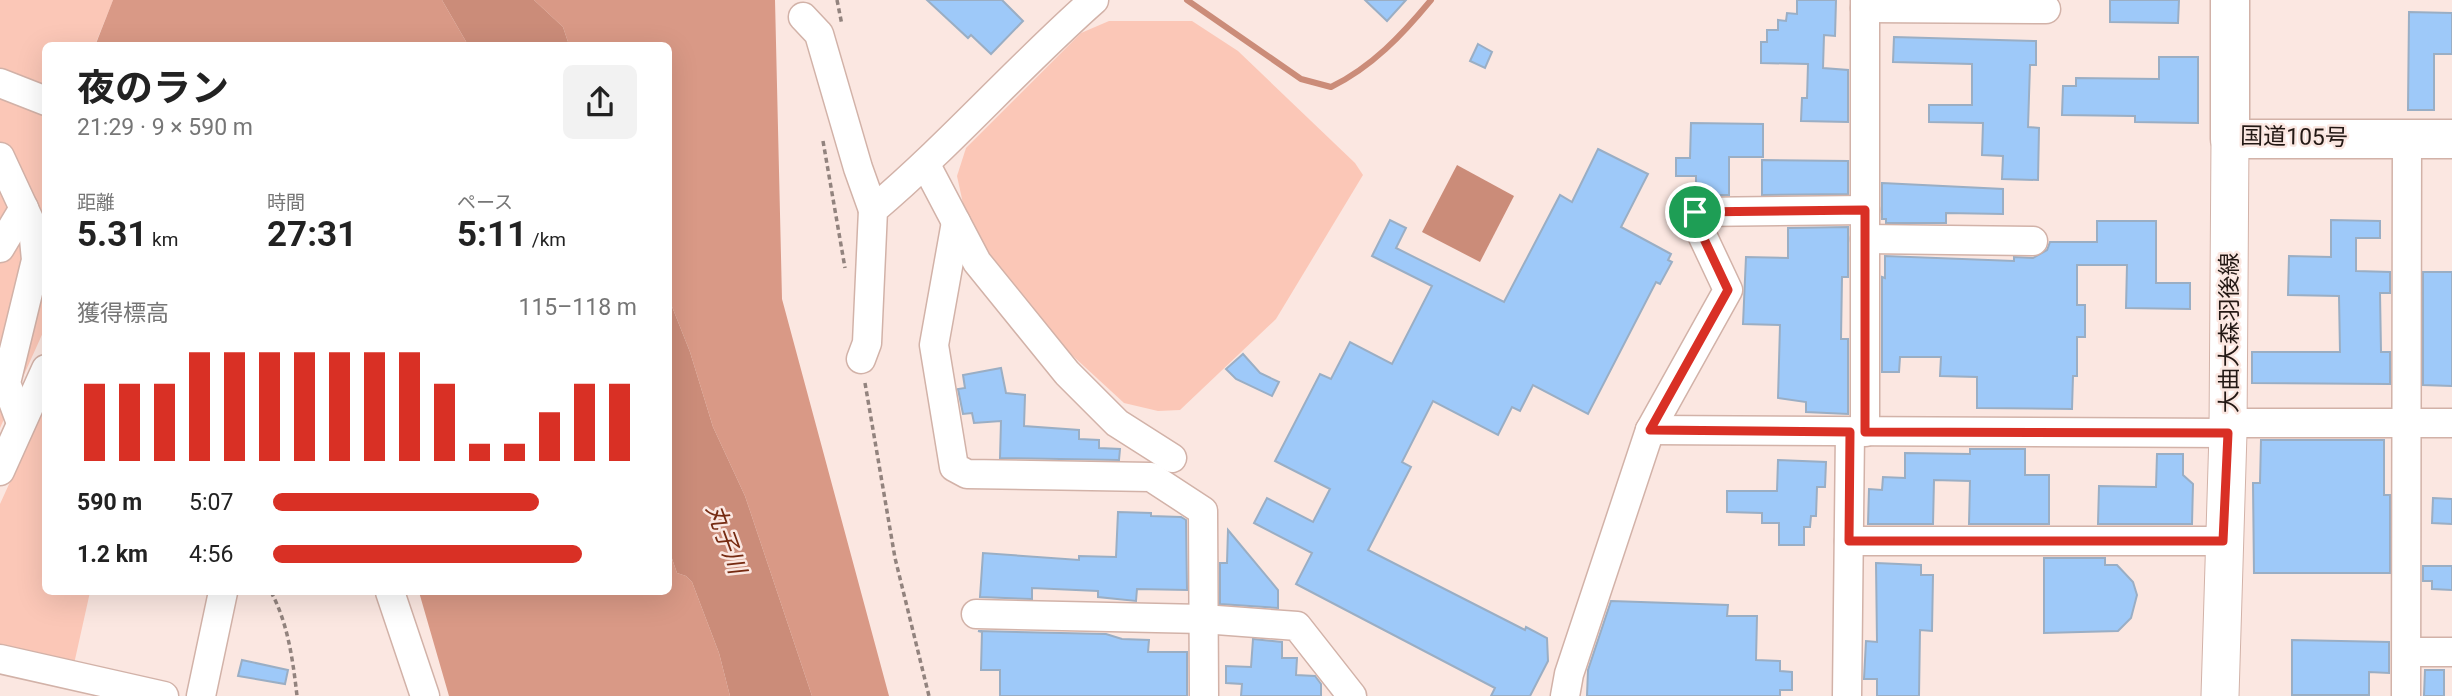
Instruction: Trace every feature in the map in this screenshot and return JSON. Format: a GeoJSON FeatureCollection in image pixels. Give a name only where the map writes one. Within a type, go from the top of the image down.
{"type":"FeatureCollection","features":[{"type":"Feature","properties":{"kind":"highway","name":"国道105号"},"geometry":{"type":"LineString","coordinates":[[2230,0],[2230,139],[2452,139]]}},
{"type":"Feature","properties":{"kind":"main road","name":"大曲大森羽後線"},"geometry":{"type":"LineString","coordinates":[[2220,696],[2228,428],[2230,139]]}},
{"type":"Feature","properties":{"kind":"street"},"geometry":{"type":"LineString","coordinates":[[873,210],[926,165],[1036,51],[1094,0]]}},
{"type":"Feature","properties":{"kind":"street"},"geometry":{"type":"LineString","coordinates":[[1847,696],[1849,541],[1857,432],[1865,239],[1865,4],[2046,9]]}},
{"type":"Feature","properties":{"kind":"street"},"geometry":{"type":"LineString","coordinates":[[803,17],[819,34],[873,210],[867,342],[861,359]]}},
{"type":"Feature","properties":{"kind":"street"},"geometry":{"type":"LineString","coordinates":[[0,83],[42,99]]}},
{"type":"Feature","properties":{"kind":"street"},"geometry":{"type":"LineString","coordinates":[[2406,696],[2407,138]]}},
{"type":"Feature","properties":{"kind":"street"},"geometry":{"type":"LineString","coordinates":[[0,157],[33,228],[36,260],[6,383],[21,423]]}},
{"type":"Feature","properties":{"kind":"street"},"geometry":{"type":"LineString","coordinates":[[926,165],[977,262],[1067,373],[1117,423],[1172,458]]}},
{"type":"Feature","properties":{"kind":"street"},"geometry":{"type":"LineString","coordinates":[[0,247],[24,208]]}},
{"type":"Feature","properties":{"kind":"street"},"geometry":{"type":"LineString","coordinates":[[1565,696],[1569,674],[1650,430],[1728,290],[1696,222],[1695,212],[1865,210]]}},
{"type":"Feature","properties":{"kind":"street"},"geometry":{"type":"LineString","coordinates":[[956,222],[934,345],[954,467],[967,474],[1151,477],[1203,511],[1204,696]]}},
{"type":"Feature","properties":{"kind":"street"},"geometry":{"type":"LineString","coordinates":[[1865,239],[2033,241]]}},
{"type":"Feature","properties":{"kind":"street"},"geometry":{"type":"LineString","coordinates":[[0,471],[42,378]]}},
{"type":"Feature","properties":{"kind":"street"},"geometry":{"type":"LineString","coordinates":[[1650,430],[1857,432],[2452,423]]}},
{"type":"Feature","properties":{"kind":"street"},"geometry":{"type":"LineString","coordinates":[[1849,541],[2223,541]]}},
{"type":"Feature","properties":{"kind":"street"},"geometry":{"type":"LineString","coordinates":[[201,696],[222,595]]}},
{"type":"Feature","properties":{"kind":"street"},"geometry":{"type":"LineString","coordinates":[[391,595],[425,696]]}},
{"type":"Feature","properties":{"kind":"street"},"geometry":{"type":"LineString","coordinates":[[976,614],[1203,619],[1297,626],[1352,696]]}},
{"type":"Feature","properties":{"kind":"street"},"geometry":{"type":"LineString","coordinates":[[2407,652],[2452,652]]}},
{"type":"Feature","properties":{"kind":"street"},"geometry":{"type":"LineString","coordinates":[[0,659],[164,696]]}},
{"type":"Feature","properties":{"kind":"path"},"geometry":{"type":"LineString","coordinates":[[273,595],[293,659],[297,696]]}},
{"type":"Feature","properties":{"kind":"shaded area"},"geometry":{"type":"Polygon","coordinates":[[[0,0],[113,0],[96,42],[42,42],[42,335],[0,428],[0,0]]]}},
{"type":"Feature","properties":{"kind":"shaded area"},"geometry":{"type":"Polygon","coordinates":[[[113,0],[442,0],[466,42],[97,42],[113,0]]]}},
{"type":"Feature","properties":{"kind":"shaded area"},"geometry":{"type":"Polygon","coordinates":[[[534,0],[775,0],[782,299],[889,696],[812,696],[745,496],[713,427],[690,352],[672,307],[672,42],[568,42],[563,27],[534,0]]]}},
{"type":"Feature","properties":{"kind":"shaded area"},"geometry":{"type":"Polygon","coordinates":[[[1109,21],[1192,21],[1238,51],[1355,163],[1363,175],[1276,319],[1180,410],[1158,411],[1124,403],[1061,345],[997,271],[967,222],[957,176],[966,148],[1081,33],[1109,21]]]}},
{"type":"Feature","properties":{"kind":"shaded area"},"geometry":{"type":"Polygon","coordinates":[[[42,412],[42,595],[89,595],[74,664],[0,647],[0,504],[42,412]]]}},
{"type":"Feature","properties":{"kind":"shaded area"},"geometry":{"type":"Polygon","coordinates":[[[672,559],[677,573],[692,582],[719,653],[730,696],[449,696],[420,595],[672,595],[672,559]]]}},
{"type":"Feature","properties":{"kind":"water"},"geometry":{"type":"Polygon","coordinates":[[[442,0],[534,0],[563,27],[568,42],[466,42],[442,0]]]}},
{"type":"Feature","properties":{"kind":"water"},"geometry":{"type":"Polygon","coordinates":[[[1457,165],[1514,196],[1480,262],[1422,232],[1457,165]]]}},
{"type":"Feature","properties":{"kind":"water","name":"丸子川"},"geometry":{"type":"Polygon","coordinates":[[[672,307],[690,352],[713,427],[745,496],[812,696],[730,696],[719,653],[692,582],[677,573],[672,559],[672,307]]]}},
{"type":"Feature","properties":{"kind":"building"},"geometry":{"type":"Polygon","coordinates":[[[927,0],[1002,0],[1023,21],[991,54],[971,35],[968,38],[927,0]]]}},
{"type":"Feature","properties":{"kind":"building"},"geometry":{"type":"Polygon","coordinates":[[[1365,0],[1406,0],[1387,21],[1365,0]]]}},
{"type":"Feature","properties":{"kind":"building"},"geometry":{"type":"Polygon","coordinates":[[[1797,0],[1836,0],[1835,36],[1824,35],[1823,68],[1848,70],[1848,122],[1801,121],[1802,98],[1807,98],[1808,64],[1761,63],[1761,42],[1767,42],[1767,30],[1778,30],[1778,20],[1786,21],[1787,13],[1797,14],[1797,0]]]}},
{"type":"Feature","properties":{"kind":"building"},"geometry":{"type":"Polygon","coordinates":[[[2110,0],[2179,0],[2178,23],[2110,22],[2110,0]]]}},
{"type":"Feature","properties":{"kind":"building"},"geometry":{"type":"Polygon","coordinates":[[[2409,12],[2452,13],[2452,54],[2434,54],[2434,110],[2408,110],[2409,12]]]}},
{"type":"Feature","properties":{"kind":"building"},"geometry":{"type":"Polygon","coordinates":[[[1894,37],[2036,41],[2036,65],[2030,65],[2028,127],[2039,128],[2038,180],[2002,179],[2003,156],[1982,155],[1983,123],[1929,122],[1929,105],[1972,105],[1972,64],[1893,62],[1894,37]]]}},
{"type":"Feature","properties":{"kind":"building"},"geometry":{"type":"Polygon","coordinates":[[[1478,44],[1492,52],[1485,68],[1470,61],[1478,44]]]}},
{"type":"Feature","properties":{"kind":"building"},"geometry":{"type":"Polygon","coordinates":[[[2159,57],[2198,57],[2198,123],[2135,122],[2135,116],[2062,115],[2063,86],[2076,86],[2076,78],[2159,79],[2159,57]]]}},
{"type":"Feature","properties":{"kind":"building"},"geometry":{"type":"Polygon","coordinates":[[[1691,123],[1763,124],[1763,157],[1729,157],[1729,195],[1707,195],[1707,187],[1696,187],[1696,176],[1676,176],[1676,158],[1690,158],[1691,123]]]}},
{"type":"Feature","properties":{"kind":"building"},"geometry":{"type":"Polygon","coordinates":[[[1598,149],[1648,174],[1621,227],[1671,254],[1668,260],[1672,262],[1660,284],[1656,282],[1588,414],[1533,385],[1520,411],[1512,407],[1498,435],[1433,401],[1402,462],[1411,467],[1368,550],[1525,630],[1526,627],[1547,638],[1548,661],[1530,696],[1491,696],[1495,688],[1296,584],[1312,553],[1254,523],[1267,498],[1313,522],[1330,489],[1275,461],[1320,374],[1331,379],[1350,342],[1392,364],[1432,286],[1372,256],[1390,220],[1406,228],[1396,248],[1504,302],[1560,195],[1572,202],[1598,149]]]}},
{"type":"Feature","properties":{"kind":"building"},"geometry":{"type":"Polygon","coordinates":[[[1762,160],[1848,161],[1848,194],[1762,195],[1762,160]]]}},
{"type":"Feature","properties":{"kind":"building"},"geometry":{"type":"Polygon","coordinates":[[[1882,183],[2003,189],[2003,214],[1946,213],[1946,223],[1886,223],[1886,219],[1882,219],[1882,183]]]}},
{"type":"Feature","properties":{"kind":"building"},"geometry":{"type":"Polygon","coordinates":[[[2331,220],[2380,221],[2380,238],[2356,238],[2356,271],[2390,272],[2390,293],[2380,293],[2381,352],[2390,352],[2390,384],[2252,383],[2252,352],[2340,352],[2339,296],[2288,295],[2289,256],[2331,257],[2331,220]]]}},
{"type":"Feature","properties":{"kind":"building"},"geometry":{"type":"Polygon","coordinates":[[[2097,221],[2156,221],[2156,283],[2190,283],[2190,309],[2126,308],[2127,265],[2077,265],[2077,305],[2085,305],[2085,337],[2077,337],[2077,376],[2073,376],[2072,409],[1977,408],[1977,377],[1940,376],[1941,357],[1900,357],[1899,372],[1882,372],[1882,277],[1885,278],[1885,256],[2014,261],[2014,257],[2033,258],[2047,250],[2050,242],[2097,242],[2097,221]]]}},
{"type":"Feature","properties":{"kind":"building"},"geometry":{"type":"Polygon","coordinates":[[[1848,227],[1848,277],[1842,277],[1841,339],[1848,339],[1848,414],[1806,412],[1806,402],[1778,398],[1780,325],[1743,324],[1746,257],[1788,258],[1788,228],[1848,227]]]}},
{"type":"Feature","properties":{"kind":"building"},"geometry":{"type":"Polygon","coordinates":[[[2423,272],[2452,272],[2452,386],[2423,385],[2423,272]]]}},
{"type":"Feature","properties":{"kind":"building"},"geometry":{"type":"Polygon","coordinates":[[[1243,354],[1260,373],[1279,382],[1272,396],[1236,379],[1226,369],[1243,354]]]}},
{"type":"Feature","properties":{"kind":"building"},"geometry":{"type":"Polygon","coordinates":[[[1001,368],[1006,393],[1025,395],[1024,426],[1079,430],[1079,439],[1099,440],[1099,448],[1120,449],[1119,460],[1000,458],[1001,421],[974,423],[972,413],[963,414],[958,389],[965,388],[963,375],[1001,368]]]}},
{"type":"Feature","properties":{"kind":"building"},"geometry":{"type":"Polygon","coordinates":[[[2261,440],[2384,440],[2384,495],[2390,495],[2390,573],[2254,573],[2253,483],[2260,483],[2261,440]]]}},
{"type":"Feature","properties":{"kind":"building"},"geometry":{"type":"Polygon","coordinates":[[[1970,449],[2025,449],[2025,475],[2049,475],[2049,524],[1969,524],[1970,481],[1934,480],[1933,524],[1868,524],[1869,489],[1882,490],[1883,477],[1905,478],[1905,453],[1970,454],[1970,449]]]}},
{"type":"Feature","properties":{"kind":"building"},"geometry":{"type":"Polygon","coordinates":[[[2157,454],[2183,454],[2183,475],[2193,484],[2192,524],[2098,524],[2099,486],[2156,487],[2157,454]]]}},
{"type":"Feature","properties":{"kind":"building"},"geometry":{"type":"Polygon","coordinates":[[[1778,460],[1826,462],[1825,487],[1817,487],[1816,516],[1811,516],[1810,527],[1804,527],[1804,545],[1779,545],[1779,523],[1762,523],[1762,513],[1727,512],[1727,491],[1777,491],[1778,460]]]}},
{"type":"Feature","properties":{"kind":"building"},"geometry":{"type":"Polygon","coordinates":[[[2433,498],[2452,499],[2452,524],[2432,523],[2433,498]]]}},
{"type":"Feature","properties":{"kind":"building"},"geometry":{"type":"Polygon","coordinates":[[[1118,512],[1151,513],[1151,516],[1181,517],[1186,520],[1187,590],[1137,589],[1136,601],[1098,597],[1098,591],[1032,588],[1032,599],[980,597],[983,553],[1079,560],[1079,556],[1116,557],[1118,512]]]}},
{"type":"Feature","properties":{"kind":"building"},"geometry":{"type":"Polygon","coordinates":[[[1228,530],[1278,590],[1278,608],[1220,604],[1220,563],[1227,563],[1228,530]]]}},
{"type":"Feature","properties":{"kind":"building"},"geometry":{"type":"Polygon","coordinates":[[[2044,558],[2105,558],[2105,565],[2117,565],[2133,582],[2137,595],[2131,618],[2118,631],[2044,633],[2044,558]]]}},
{"type":"Feature","properties":{"kind":"building"},"geometry":{"type":"Polygon","coordinates":[[[1876,563],[1921,565],[1921,575],[1933,575],[1932,631],[1920,630],[1919,696],[1877,696],[1877,679],[1864,679],[1866,641],[1877,642],[1876,563]]]}},
{"type":"Feature","properties":{"kind":"building"},"geometry":{"type":"Polygon","coordinates":[[[2423,566],[2452,566],[2452,590],[2432,589],[2432,581],[2423,581],[2423,566]]]}},
{"type":"Feature","properties":{"kind":"building"},"geometry":{"type":"Polygon","coordinates":[[[1611,601],[1728,605],[1727,616],[1757,616],[1756,660],[1780,661],[1780,671],[1792,672],[1792,690],[1780,690],[1780,696],[1587,696],[1588,670],[1611,601]]]}},
{"type":"Feature","properties":{"kind":"building"},"geometry":{"type":"Polygon","coordinates":[[[978,631],[1106,634],[1122,639],[1149,640],[1148,652],[1187,652],[1187,696],[1000,696],[1000,670],[981,670],[982,632],[978,631]]]}},
{"type":"Feature","properties":{"kind":"building"},"geometry":{"type":"Polygon","coordinates":[[[1253,639],[1282,642],[1282,658],[1297,658],[1296,675],[1315,676],[1321,684],[1321,696],[1241,696],[1242,684],[1226,683],[1226,666],[1251,667],[1253,639]]]}},
{"type":"Feature","properties":{"kind":"building"},"geometry":{"type":"Polygon","coordinates":[[[2292,640],[2389,642],[2389,673],[2369,672],[2369,695],[2292,695],[2292,640]]]}},
{"type":"Feature","properties":{"kind":"building"},"geometry":{"type":"Polygon","coordinates":[[[242,660],[288,670],[285,684],[238,676],[242,660]]]}},
{"type":"Feature","properties":{"kind":"building"},"geometry":{"type":"Polygon","coordinates":[[[2425,670],[2444,670],[2444,696],[2424,696],[2425,670]]]}},
{"type":"Feature","properties":{"kind":"waterway"},"geometry":{"type":"LineString","coordinates":[[1187,0],[1301,79],[1331,87],[1360,70],[1386,49],[1431,0]]}},
{"type":"Feature","properties":{"kind":"route"},"geometry":{"type":"LineString","coordinates":[[1865,210],[1865,432],[2228,433],[2223,541],[1849,541],[1850,432],[1650,430],[1728,290],[1696,222],[1695,212],[1865,210]]}}]}
